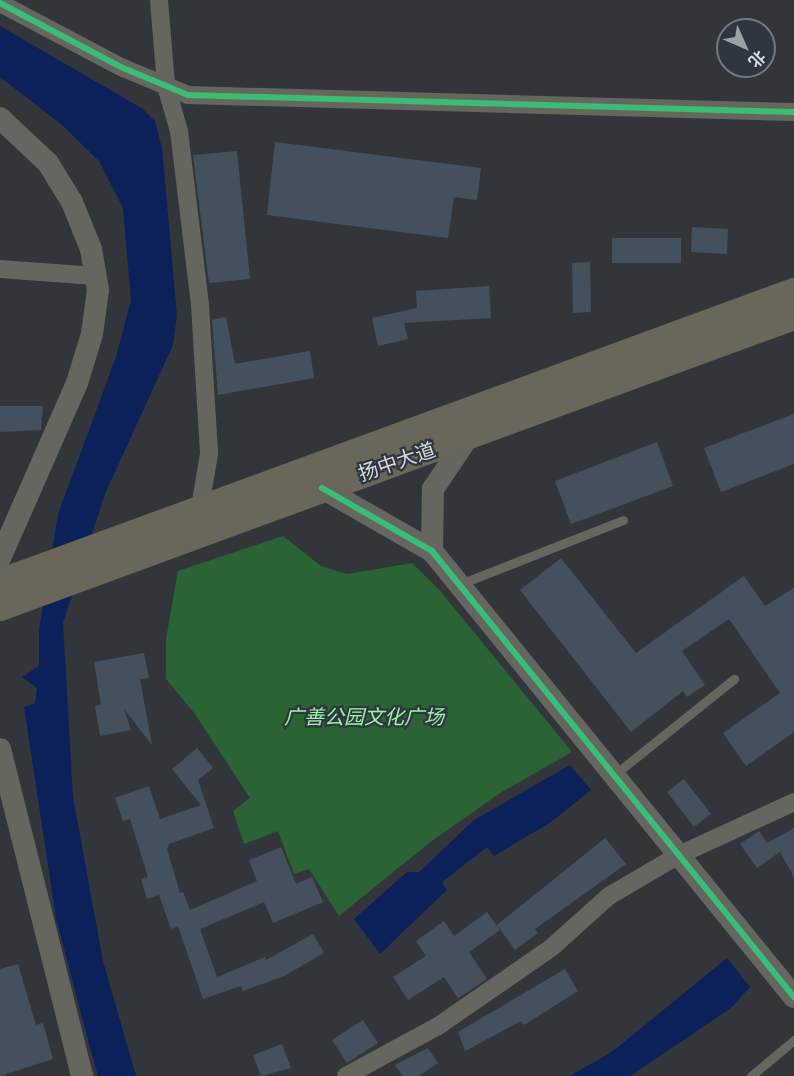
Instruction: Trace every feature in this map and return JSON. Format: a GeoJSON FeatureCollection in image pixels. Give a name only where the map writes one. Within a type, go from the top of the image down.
{"type":"FeatureCollection","features":[{"type":"Feature","properties":{"kind":"main road","name":"扬中大道"},"geometry":{"type":"LineString","coordinates":[[0,607],[203,518],[492,403],[794,292]]}},
{"type":"Feature","properties":{"kind":"main road","name":"扬中大道"},"geometry":{"type":"LineString","coordinates":[[0,583],[203,518],[322,488],[794,316]]}},
{"type":"Feature","properties":{"kind":"street"},"geometry":{"type":"LineString","coordinates":[[159,0],[166,86],[179,131],[200,305],[209,454],[203,518]]}},
{"type":"Feature","properties":{"kind":"street"},"geometry":{"type":"LineString","coordinates":[[0,3],[121,67],[188,96],[794,112]]}},
{"type":"Feature","properties":{"kind":"street"},"geometry":{"type":"LineString","coordinates":[[0,118],[48,163],[72,202],[91,249],[98,290],[92,334],[78,383],[0,558]]}},
{"type":"Feature","properties":{"kind":"street"},"geometry":{"type":"LineString","coordinates":[[0,269],[95,276]]}},
{"type":"Feature","properties":{"kind":"street"},"geometry":{"type":"LineString","coordinates":[[432,551],[433,489],[492,403]]}},
{"type":"Feature","properties":{"kind":"street"},"geometry":{"type":"LineString","coordinates":[[322,488],[432,551],[794,997]]}},
{"type":"Feature","properties":{"kind":"street"},"geometry":{"type":"LineString","coordinates":[[0,749],[82,1076]]}},
{"type":"Feature","properties":{"kind":"street"},"geometry":{"type":"LineString","coordinates":[[346,1076],[438,1026],[551,948],[609,896],[679,855],[794,802]]}},
{"type":"Feature","properties":{"kind":"lane"},"geometry":{"type":"LineString","coordinates":[[460,585],[623,520]]}},
{"type":"Feature","properties":{"kind":"lane"},"geometry":{"type":"LineString","coordinates":[[614,775],[734,679]]}},
{"type":"Feature","properties":{"kind":"lane"},"geometry":{"type":"LineString","coordinates":[[750,1076],[794,1040]]}},
{"type":"Feature","properties":{"kind":"green space","name":"广善公园文化广场"},"geometry":{"type":"Polygon","coordinates":[[[283,536],[321,566],[347,574],[412,563],[441,592],[572,752],[500,793],[429,843],[339,916],[309,869],[294,874],[278,831],[244,844],[233,811],[250,798],[195,714],[166,679],[166,639],[178,571],[283,536]]]}},
{"type":"Feature","properties":{"kind":"water"},"geometry":{"type":"Polygon","coordinates":[[[0,26],[143,109],[155,121],[162,148],[177,315],[173,345],[105,494],[63,623],[73,797],[103,961],[136,1076],[98,1076],[56,918],[24,707],[35,703],[37,688],[22,677],[39,666],[39,629],[58,514],[116,357],[131,300],[123,208],[99,161],[62,125],[0,77],[0,26]]]}},
{"type":"Feature","properties":{"kind":"water"},"geometry":{"type":"Polygon","coordinates":[[[570,765],[591,790],[551,822],[494,856],[487,847],[442,882],[447,890],[380,954],[354,919],[407,872],[419,872],[474,820],[570,765]]]}},
{"type":"Feature","properties":{"kind":"water"},"geometry":{"type":"Polygon","coordinates":[[[727,958],[750,987],[731,1008],[630,1076],[570,1076],[613,1051],[727,958]]]}},
{"type":"Feature","properties":{"kind":"building"},"geometry":{"type":"Polygon","coordinates":[[[275,142],[481,168],[477,200],[454,197],[448,238],[267,215],[275,142]]]}},
{"type":"Feature","properties":{"kind":"building"},"geometry":{"type":"Polygon","coordinates":[[[237,151],[250,279],[209,283],[193,155],[237,151]]]}},
{"type":"Feature","properties":{"kind":"building"},"geometry":{"type":"Polygon","coordinates":[[[692,227],[728,229],[727,254],[691,252],[692,227]]]}},
{"type":"Feature","properties":{"kind":"building"},"geometry":{"type":"Polygon","coordinates":[[[612,238],[681,238],[681,263],[612,263],[612,238]]]}},
{"type":"Feature","properties":{"kind":"building"},"geometry":{"type":"Polygon","coordinates":[[[590,262],[591,312],[573,313],[572,263],[590,262]]]}},
{"type":"Feature","properties":{"kind":"building"},"geometry":{"type":"Polygon","coordinates":[[[489,286],[491,318],[404,323],[408,339],[378,346],[372,318],[417,308],[416,291],[489,286]]]}},
{"type":"Feature","properties":{"kind":"building"},"geometry":{"type":"Polygon","coordinates":[[[226,317],[235,364],[310,351],[314,378],[218,395],[212,320],[226,317]]]}},
{"type":"Feature","properties":{"kind":"building"},"geometry":{"type":"Polygon","coordinates":[[[0,406],[43,406],[41,430],[0,432],[0,406]]]}},
{"type":"Feature","properties":{"kind":"building"},"geometry":{"type":"Polygon","coordinates":[[[794,414],[794,464],[721,492],[704,448],[794,414]]]}},
{"type":"Feature","properties":{"kind":"building"},"geometry":{"type":"Polygon","coordinates":[[[657,442],[673,486],[571,524],[555,481],[657,442]]]}},
{"type":"Feature","properties":{"kind":"building"},"geometry":{"type":"Polygon","coordinates":[[[561,558],[636,653],[744,576],[765,606],[794,588],[794,732],[746,766],[723,733],[780,693],[729,619],[682,651],[705,685],[687,697],[683,691],[631,732],[520,590],[561,558]]]}},
{"type":"Feature","properties":{"kind":"building"},"geometry":{"type":"Polygon","coordinates":[[[144,653],[149,678],[140,679],[152,745],[124,709],[131,730],[100,736],[95,706],[101,705],[94,662],[144,653]]]}},
{"type":"Feature","properties":{"kind":"building"},"geometry":{"type":"Polygon","coordinates":[[[197,748],[213,768],[198,780],[214,828],[169,844],[167,849],[180,893],[183,892],[190,910],[257,881],[249,860],[281,847],[296,884],[312,877],[323,902],[273,923],[264,902],[200,929],[217,977],[265,957],[266,960],[313,934],[324,953],[284,976],[243,991],[241,986],[203,999],[178,926],[171,929],[159,895],[147,899],[141,879],[148,877],[130,819],[123,821],[115,798],[149,786],[160,819],[201,805],[172,769],[197,748]]]}},
{"type":"Feature","properties":{"kind":"building"},"geometry":{"type":"Polygon","coordinates":[[[684,779],[711,814],[694,827],[667,792],[684,779]]]}},
{"type":"Feature","properties":{"kind":"building"},"geometry":{"type":"Polygon","coordinates":[[[794,828],[794,877],[780,852],[757,868],[740,844],[759,831],[767,843],[794,828]]]}},
{"type":"Feature","properties":{"kind":"building"},"geometry":{"type":"Polygon","coordinates":[[[605,838],[626,864],[535,929],[538,933],[515,950],[497,925],[605,838]]]}},
{"type":"Feature","properties":{"kind":"building"},"geometry":{"type":"Polygon","coordinates":[[[487,912],[500,930],[469,952],[487,979],[458,998],[444,977],[408,1000],[393,977],[426,956],[416,941],[444,921],[454,936],[487,912]]]}},
{"type":"Feature","properties":{"kind":"building"},"geometry":{"type":"Polygon","coordinates":[[[18,964],[36,1025],[43,1023],[53,1059],[0,1076],[0,969],[18,964]]]}},
{"type":"Feature","properties":{"kind":"building"},"geometry":{"type":"Polygon","coordinates":[[[565,969],[578,991],[524,1025],[521,1021],[465,1051],[458,1032],[565,969]]]}},
{"type":"Feature","properties":{"kind":"building"},"geometry":{"type":"Polygon","coordinates":[[[363,1020],[378,1043],[347,1063],[332,1040],[363,1020]]]}},
{"type":"Feature","properties":{"kind":"building"},"geometry":{"type":"Polygon","coordinates":[[[282,1044],[291,1068],[261,1076],[253,1055],[282,1044]]]}},
{"type":"Feature","properties":{"kind":"building"},"geometry":{"type":"Polygon","coordinates":[[[428,1048],[438,1063],[419,1076],[403,1076],[395,1065],[428,1048]]]}},
{"type":"Feature","properties":{"kind":"cycle path"},"geometry":{"type":"LineString","coordinates":[[0,3],[121,67],[188,95],[794,112]]}},
{"type":"Feature","properties":{"kind":"cycle path"},"geometry":{"type":"LineString","coordinates":[[322,488],[432,551],[794,997]]}}]}
